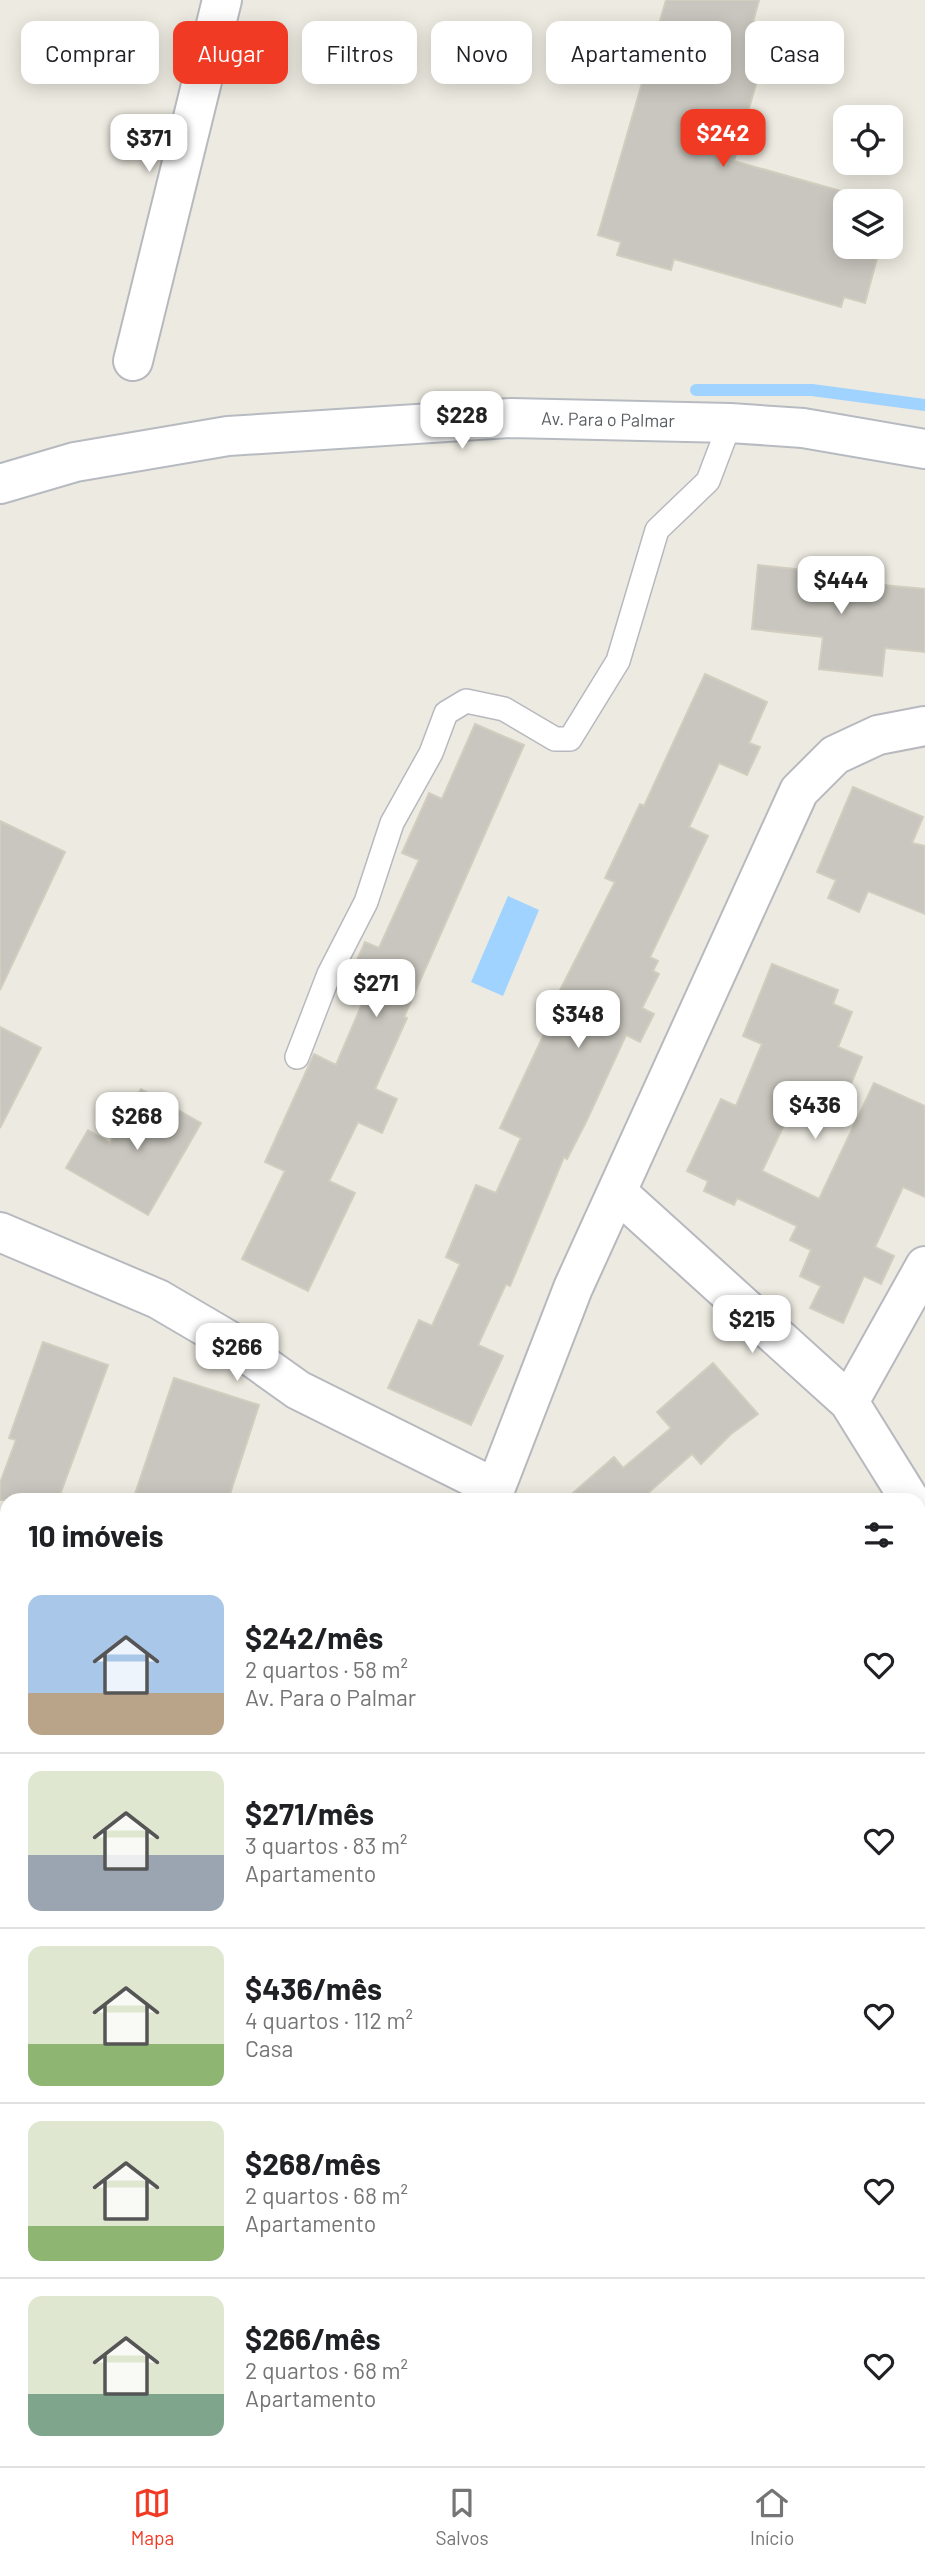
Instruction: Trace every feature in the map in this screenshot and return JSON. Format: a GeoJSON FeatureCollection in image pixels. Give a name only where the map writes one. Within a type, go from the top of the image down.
{"type":"FeatureCollection","features":[{"type":"Feature","properties":{"kind":"street"},"geometry":{"type":"LineString","coordinates":[[133,361],[222,0]]}},
{"type":"Feature","properties":{"kind":"street","name":"Av. Para o Palmar"},"geometry":{"type":"LineString","coordinates":[[0,484],[75,462],[229,436],[511,418],[730,423],[803,428],[925,449]]}},
{"type":"Feature","properties":{"kind":"street"},"geometry":{"type":"LineString","coordinates":[[493,1493],[573,1288],[799,791],[835,755],[878,735],[925,726]]}},
{"type":"Feature","properties":{"kind":"street"},"geometry":{"type":"LineString","coordinates":[[617,1192],[849,1402],[906,1493]]}},
{"type":"Feature","properties":{"kind":"street"},"geometry":{"type":"LineString","coordinates":[[0,1232],[158,1299],[229,1340],[298,1390],[491,1493]]}},
{"type":"Feature","properties":{"kind":"street"},"geometry":{"type":"LineString","coordinates":[[849,1402],[925,1266]]}},
{"type":"Feature","properties":{"kind":"lane"},"geometry":{"type":"LineString","coordinates":[[297,1056],[329,974],[366,902],[392,823],[431,753],[446,713],[466,701],[504,709],[555,739],[569,739],[618,661],[657,530],[708,481],[730,423]]}},
{"type":"Feature","properties":{"kind":"water"},"geometry":{"type":"Polygon","coordinates":[[[508,896],[539,910],[503,996],[471,982],[508,896]]]}},
{"type":"Feature","properties":{"kind":"building"},"geometry":{"type":"Polygon","coordinates":[[[666,0],[759,0],[753,21],[745,21],[745,84],[756,84],[734,161],[833,189],[833,259],[877,259],[865,303],[844,297],[841,307],[674,259],[671,270],[617,255],[621,242],[598,235],[642,84],[731,84],[731,21],[660,21],[666,0]]]}},
{"type":"Feature","properties":{"kind":"building"},"geometry":{"type":"Polygon","coordinates":[[[758,565],[862,576],[862,583],[925,589],[925,652],[885,648],[882,676],[819,669],[823,637],[752,629],[758,565]]]}},
{"type":"Feature","properties":{"kind":"building"},"geometry":{"type":"Polygon","coordinates":[[[705,674],[767,702],[749,743],[760,747],[747,775],[719,763],[689,827],[708,836],[650,957],[658,961],[653,971],[659,974],[642,1008],[654,1014],[640,1042],[626,1035],[587,1120],[567,1159],[564,1157],[510,1286],[506,1284],[478,1345],[503,1356],[471,1425],[388,1388],[419,1320],[432,1326],[460,1264],[446,1257],[476,1185],[496,1193],[521,1138],[500,1128],[558,1004],[554,1002],[615,882],[605,878],[640,804],[644,806],[705,674]]]}},
{"type":"Feature","properties":{"kind":"building"},"geometry":{"type":"Polygon","coordinates":[[[475,724],[524,745],[375,1089],[397,1099],[382,1133],[358,1122],[329,1181],[355,1193],[308,1291],[242,1259],[285,1171],[265,1162],[314,1054],[336,1065],[362,1004],[341,995],[365,942],[379,948],[419,860],[402,853],[429,793],[442,799],[475,724]]]}},
{"type":"Feature","properties":{"kind":"building"},"geometry":{"type":"Polygon","coordinates":[[[853,787],[923,817],[912,843],[925,846],[925,914],[868,891],[859,912],[828,898],[836,880],[817,872],[853,787]]]}},
{"type":"Feature","properties":{"kind":"building"},"geometry":{"type":"Polygon","coordinates":[[[0,821],[65,852],[0,990],[0,821]]]}},
{"type":"Feature","properties":{"kind":"building"},"geometry":{"type":"Polygon","coordinates":[[[772,964],[838,990],[833,1004],[852,1012],[838,1047],[862,1057],[845,1099],[804,1083],[762,1171],[819,1199],[874,1083],[925,1106],[925,1197],[903,1187],[875,1247],[894,1256],[881,1284],[864,1276],[843,1323],[810,1308],[821,1286],[800,1276],[811,1250],[790,1240],[797,1226],[737,1198],[734,1205],[704,1191],[708,1181],[687,1171],[721,1099],[736,1106],[762,1044],[743,1036],[772,964]]]}},
{"type":"Feature","properties":{"kind":"building"},"geometry":{"type":"Polygon","coordinates":[[[0,1027],[41,1048],[0,1128],[0,1027]]]}},
{"type":"Feature","properties":{"kind":"building"},"geometry":{"type":"Polygon","coordinates":[[[141,1089],[201,1123],[148,1215],[66,1168],[88,1130],[110,1143],[141,1089]]]}},
{"type":"Feature","properties":{"kind":"building"},"geometry":{"type":"Polygon","coordinates":[[[43,1342],[108,1365],[61,1493],[0,1493],[0,1483],[16,1440],[9,1438],[43,1342]]]}},
{"type":"Feature","properties":{"kind":"building"},"geometry":{"type":"Polygon","coordinates":[[[713,1363],[758,1414],[731,1434],[701,1464],[692,1454],[648,1493],[573,1493],[614,1457],[623,1468],[671,1428],[657,1412],[713,1363]]]}},
{"type":"Feature","properties":{"kind":"building"},"geometry":{"type":"Polygon","coordinates":[[[174,1378],[259,1405],[230,1493],[135,1493],[174,1378]]]}},
{"type":"Feature","properties":{"kind":"waterway"},"geometry":{"type":"LineString","coordinates":[[696,390],[812,390],[925,405]]}}]}
